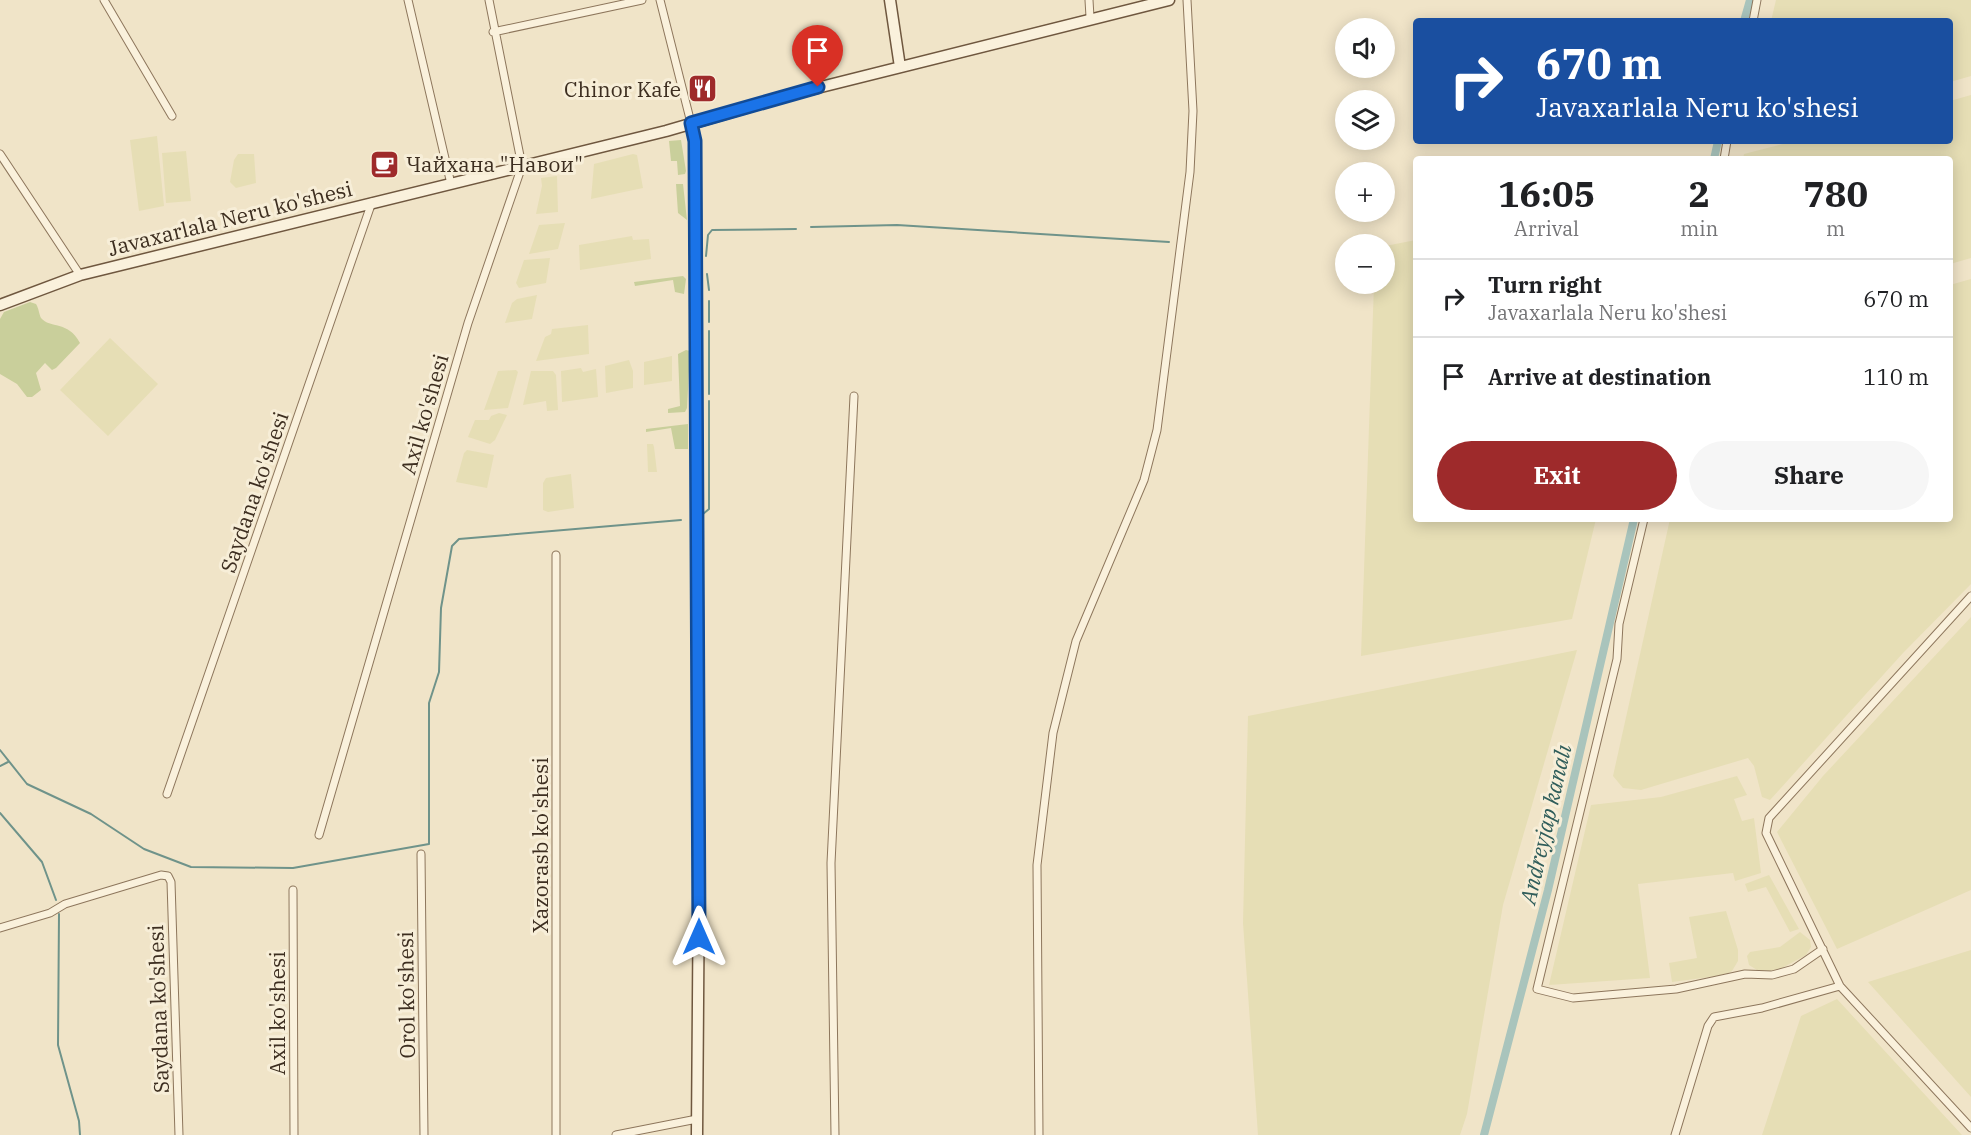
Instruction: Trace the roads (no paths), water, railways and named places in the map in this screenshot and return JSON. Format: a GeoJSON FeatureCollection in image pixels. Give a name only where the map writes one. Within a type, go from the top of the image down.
{"type":"FeatureCollection","features":[{"type":"Feature","properties":{"kind":"street"},"geometry":{"type":"LineString","coordinates":[[105,0],[172,116]]}},
{"type":"Feature","properties":{"kind":"street"},"geometry":{"type":"LineString","coordinates":[[408,0],[451,184]]}},
{"type":"Feature","properties":{"kind":"street"},"geometry":{"type":"LineString","coordinates":[[489,0],[493,32],[522,166]]}},
{"type":"Feature","properties":{"kind":"street"},"geometry":{"type":"LineString","coordinates":[[493,32],[642,0]]}},
{"type":"Feature","properties":{"kind":"street"},"geometry":{"type":"LineString","coordinates":[[660,0],[695,141],[698,413],[697,1135]]}},
{"type":"Feature","properties":{"kind":"street"},"geometry":{"type":"LineString","coordinates":[[890,0],[900,67]]}},
{"type":"Feature","properties":{"kind":"street"},"geometry":{"type":"LineString","coordinates":[[1089,0],[1090,18]]}},
{"type":"Feature","properties":{"kind":"street","name":"Javaxarlala Neru ko'shesi"},"geometry":{"type":"LineString","coordinates":[[0,305],[80,275],[451,184],[1090,18],[1169,0]]}},
{"type":"Feature","properties":{"kind":"street"},"geometry":{"type":"LineString","coordinates":[[1039,1135],[1037,865],[1053,733],[1076,641],[1144,480],[1156,430],[1190,172],[1193,111],[1187,0]]}},
{"type":"Feature","properties":{"kind":"street"},"geometry":{"type":"LineString","coordinates":[[1754,18],[1757,0]]}},
{"type":"Feature","properties":{"kind":"street"},"geometry":{"type":"LineString","coordinates":[[0,153],[80,275]]}},
{"type":"Feature","properties":{"kind":"street","name":"Axil ko'shesi"},"geometry":{"type":"LineString","coordinates":[[319,835],[468,323],[522,166]]}},
{"type":"Feature","properties":{"kind":"street","name":"Saydana ko'shesi"},"geometry":{"type":"LineString","coordinates":[[166,794],[372,202]]}},
{"type":"Feature","properties":{"kind":"street"},"geometry":{"type":"LineString","coordinates":[[835,1135],[831,863],[854,396]]}},
{"type":"Feature","properties":{"kind":"street"},"geometry":{"type":"LineString","coordinates":[[1643,522],[1619,624],[1617,658],[1537,988],[1573,998],[1676,988],[1745,974],[1772,975],[1794,969],[1822,949]]}},
{"type":"Feature","properties":{"kind":"street","name":"Xazorasb ko'shesi"},"geometry":{"type":"LineString","coordinates":[[556,555],[556,1135]]}},
{"type":"Feature","properties":{"kind":"street"},"geometry":{"type":"LineString","coordinates":[[1971,596],[1769,818],[1766,833],[1840,986],[1971,1128]]}},
{"type":"Feature","properties":{"kind":"street","name":"Orol ko'shesi"},"geometry":{"type":"LineString","coordinates":[[420,854],[424,1135]]}},
{"type":"Feature","properties":{"kind":"street","name":"Saydana ko'shesi"},"geometry":{"type":"LineString","coordinates":[[0,928],[50,913],[65,904],[161,875],[168,876],[171,882],[179,1135]]}},
{"type":"Feature","properties":{"kind":"street","name":"Axil ko'shesi"},"geometry":{"type":"LineString","coordinates":[[293,890],[294,1135]]}},
{"type":"Feature","properties":{"kind":"street"},"geometry":{"type":"LineString","coordinates":[[1675,1135],[1708,1026],[1714,1017],[1762,1008],[1840,986]]}},
{"type":"Feature","properties":{"kind":"street"},"geometry":{"type":"LineString","coordinates":[[616,1135],[697,1119]]}},
{"type":"Feature","properties":{"kind":"waterway","name":"Andreyjap kanalı"},"geometry":{"type":"LineString","coordinates":[[1745,18],[1750,0]]}},
{"type":"Feature","properties":{"kind":"waterway","name":"Andreyjap kanalı"},"geometry":{"type":"LineString","coordinates":[[1715,156],[1717,144]]}},
{"type":"Feature","properties":{"kind":"waterway"},"geometry":{"type":"LineString","coordinates":[[811,227],[897,225],[1169,242]]}},
{"type":"Feature","properties":{"kind":"waterway"},"geometry":{"type":"LineString","coordinates":[[706,256],[708,235],[712,230],[796,229]]}},
{"type":"Feature","properties":{"kind":"waterway"},"geometry":{"type":"LineString","coordinates":[[707,274],[709,290]]}},
{"type":"Feature","properties":{"kind":"waterway"},"geometry":{"type":"LineString","coordinates":[[709,301],[709,322]]}},
{"type":"Feature","properties":{"kind":"waterway"},"geometry":{"type":"LineString","coordinates":[[709,331],[709,394]]}},
{"type":"Feature","properties":{"kind":"waterway"},"geometry":{"type":"LineString","coordinates":[[703,514],[709,509],[709,401]]}},
{"type":"Feature","properties":{"kind":"waterway"},"geometry":{"type":"LineString","coordinates":[[0,750],[27,784],[91,814],[144,849],[191,867],[293,868],[429,844],[429,703],[439,672],[441,608],[452,546],[459,539],[681,520]]}},
{"type":"Feature","properties":{"kind":"waterway","name":"Andreyjap kanalı"},"geometry":{"type":"LineString","coordinates":[[1484,1135],[1548,890],[1633,522]]}},
{"type":"Feature","properties":{"kind":"waterway"},"geometry":{"type":"LineString","coordinates":[[0,766],[8,762]]}},
{"type":"Feature","properties":{"kind":"waterway"},"geometry":{"type":"LineString","coordinates":[[0,813],[42,862],[56,900]]}},
{"type":"Feature","properties":{"kind":"waterway"},"geometry":{"type":"LineString","coordinates":[[59,914],[58,1045],[79,1121],[80,1135]]}},
{"type":"Feature","properties":{"kind":"place","name":"Chinor Kafe"},"geometry":{"type":"Point","coordinates":[702,89]}},
{"type":"Feature","properties":{"kind":"place","name":"Чайхана \"Навои\""},"geometry":{"type":"Point","coordinates":[385,164]}}]}
